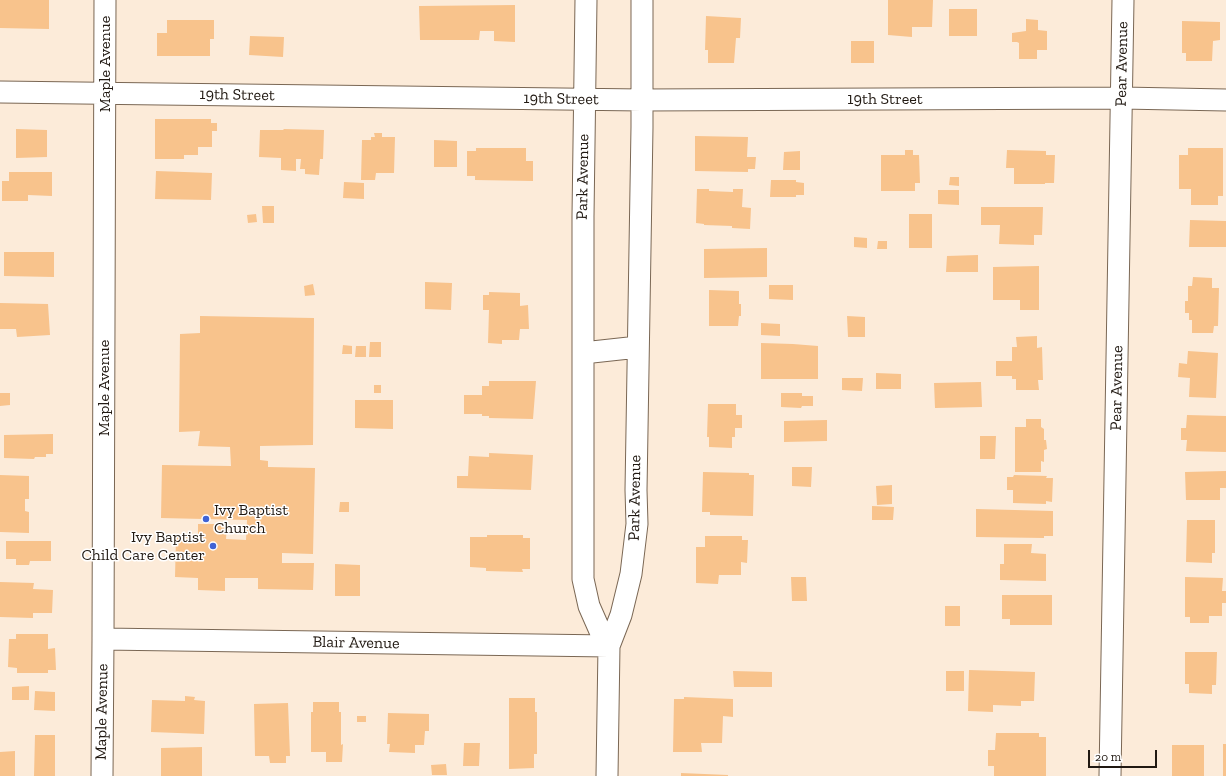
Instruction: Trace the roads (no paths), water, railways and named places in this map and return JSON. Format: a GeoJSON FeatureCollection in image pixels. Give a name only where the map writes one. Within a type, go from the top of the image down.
{"type":"FeatureCollection","features":[{"type":"Feature","properties":{"kind":"street","name":"Maple Avenue"},"geometry":{"type":"LineString","coordinates":[[102,776],[105,0]]}},
{"type":"Feature","properties":{"kind":"street","name":"Park Avenue"},"geometry":{"type":"LineString","coordinates":[[586,0],[584,99],[583,579],[589,606],[600,631],[609,646]]}},
{"type":"Feature","properties":{"kind":"street","name":"Park Avenue"},"geometry":{"type":"LineString","coordinates":[[607,776],[609,646],[621,615],[631,574],[637,524],[636,490],[642,100],[642,0]]}},
{"type":"Feature","properties":{"kind":"street","name":"Pear Avenue"},"geometry":{"type":"LineString","coordinates":[[1110,776],[1123,0]]}},
{"type":"Feature","properties":{"kind":"street","name":"19th Street"},"geometry":{"type":"LineString","coordinates":[[0,92],[642,100],[1122,98],[1226,100]]}},
{"type":"Feature","properties":{"kind":"street"},"geometry":{"type":"LineString","coordinates":[[583,353],[638,347]]}},
{"type":"Feature","properties":{"kind":"street","name":"Blair Avenue"},"geometry":{"type":"LineString","coordinates":[[103,639],[609,646]]}},
{"type":"Feature","properties":{"kind":"place","name":"Ivy Baptist Church"},"geometry":{"type":"Point","coordinates":[206,519]}},
{"type":"Feature","properties":{"kind":"place","name":"Ivy Baptist Child Care Center"},"geometry":{"type":"Point","coordinates":[213,546]}}]}
